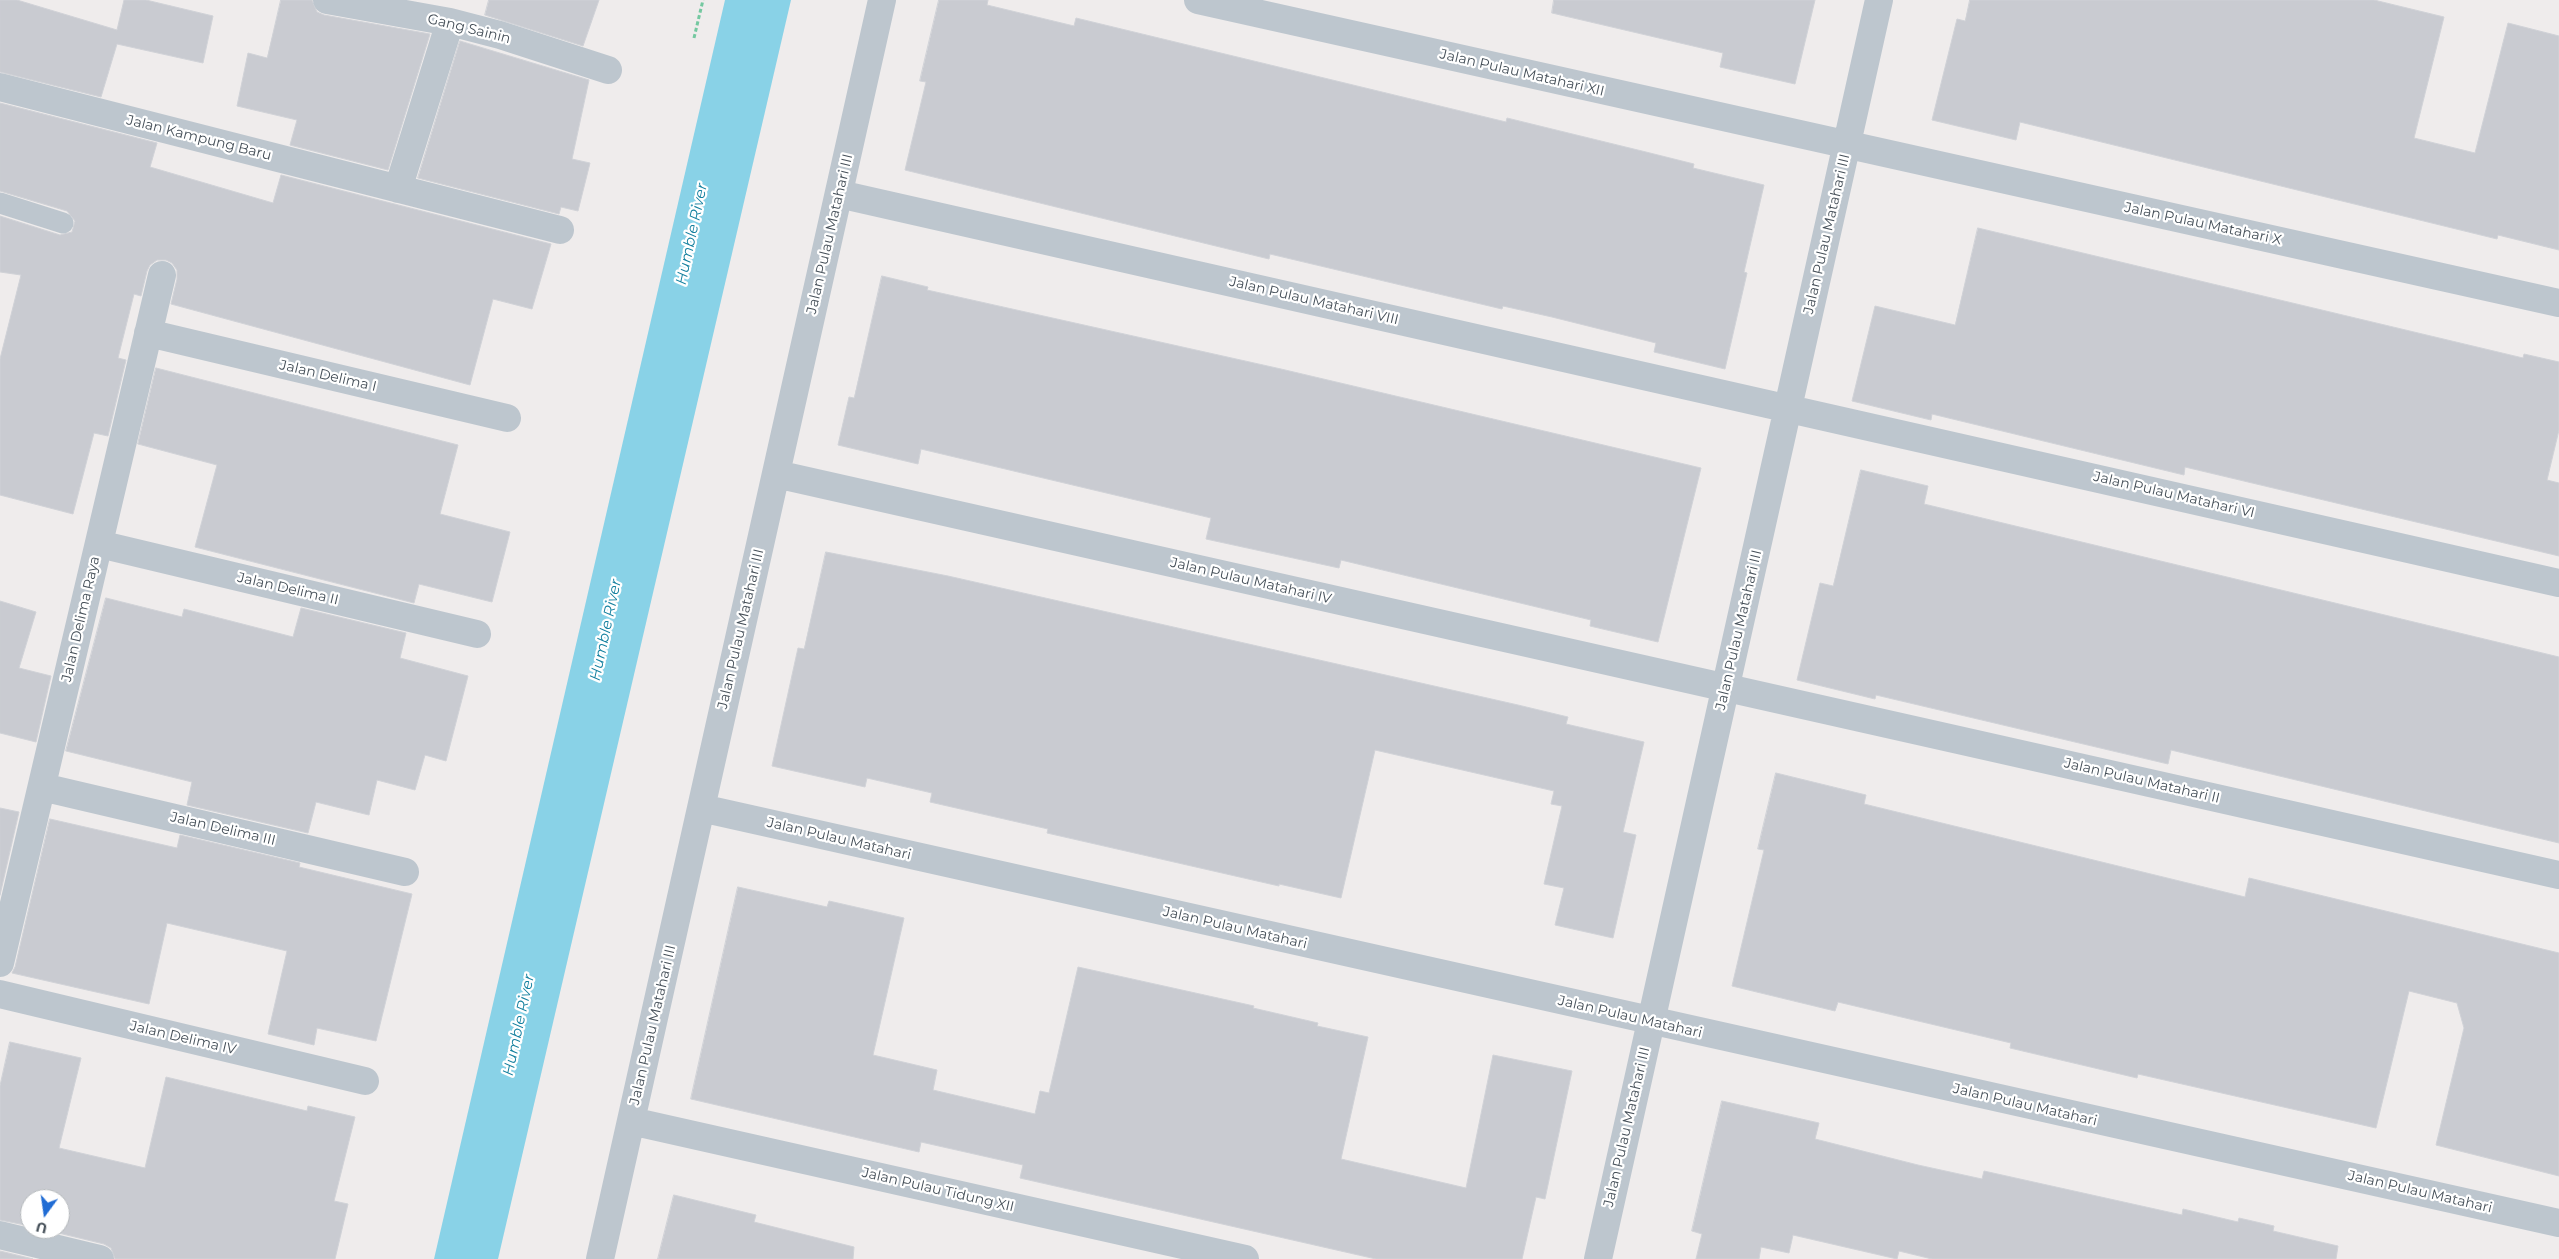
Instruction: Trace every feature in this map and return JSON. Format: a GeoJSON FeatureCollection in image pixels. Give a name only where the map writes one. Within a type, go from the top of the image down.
{"type":"FeatureCollection","features":[{"type":"Feature","properties":{"kind":"street","name":"Gang Sainin"},"geometry":{"type":"LineString","coordinates":[[327,0],[450,22],[500,35],[608,70]]}},
{"type":"Feature","properties":{"kind":"street","name":"Jalan Pulau Matahari III"},"geometry":{"type":"LineString","coordinates":[[600,1259],[882,0]]}},
{"type":"Feature","properties":{"kind":"street","name":"Jalan Pulau Matahari XII"},"geometry":{"type":"LineString","coordinates":[[1198,0],[1847,146]]}},
{"type":"Feature","properties":{"kind":"street","name":"Jalan Pulau Matahari III"},"geometry":{"type":"LineString","coordinates":[[1598,1259],[1880,0]]}},
{"type":"Feature","properties":{"kind":"street"},"geometry":{"type":"LineString","coordinates":[[398,189],[450,22]]}},
{"type":"Feature","properties":{"kind":"street","name":"Jalan Kampung Baru"},"geometry":{"type":"LineString","coordinates":[[0,87],[560,230]]}},
{"type":"Feature","properties":{"kind":"street","name":"Jalan Pulau Matahari X"},"geometry":{"type":"LineString","coordinates":[[1847,146],[2559,303]]}},
{"type":"Feature","properties":{"kind":"street","name":"Jalan Pulau Matahari VIII"},"geometry":{"type":"LineString","coordinates":[[838,194],[1789,407]]}},
{"type":"Feature","properties":{"kind":"street","name":"Jalan Delima Raya"},"geometry":{"type":"LineString","coordinates":[[0,963],[162,275]]}},
{"type":"Feature","properties":{"kind":"street","name":"Jalan Delima I"},"geometry":{"type":"LineString","coordinates":[[148,333],[507,418]]}},
{"type":"Feature","properties":{"kind":"street","name":"Jalan Pulau Matahari VI"},"geometry":{"type":"LineString","coordinates":[[1789,407],[2559,583]]}},
{"type":"Feature","properties":{"kind":"street","name":"Jalan Pulau Matahari IV"},"geometry":{"type":"LineString","coordinates":[[776,474],[1726,688]]}},
{"type":"Feature","properties":{"kind":"street","name":"Jalan Delima II"},"geometry":{"type":"LineString","coordinates":[[99,544],[477,634]]}},
{"type":"Feature","properties":{"kind":"street","name":"Jalan Pulau Matahari II"},"geometry":{"type":"LineString","coordinates":[[1726,688],[2559,875]]}},
{"type":"Feature","properties":{"kind":"street","name":"Jalan Delima III"},"geometry":{"type":"LineString","coordinates":[[42,786],[405,872]]}},
{"type":"Feature","properties":{"kind":"street","name":"Jalan Pulau Matahari"},"geometry":{"type":"LineString","coordinates":[[701,808],[1651,1022],[2559,1223]]}},
{"type":"Feature","properties":{"kind":"street","name":"Jalan Delima IV"},"geometry":{"type":"LineString","coordinates":[[0,994],[365,1081]]}},
{"type":"Feature","properties":{"kind":"street","name":"Jalan Pulau Tidung XII"},"geometry":{"type":"LineString","coordinates":[[632,1121],[1245,1259]]}},
{"type":"Feature","properties":{"kind":"street"},"geometry":{"type":"LineString","coordinates":[[0,1235],[100,1259]]}},
{"type":"Feature","properties":{"kind":"lane"},"geometry":{"type":"LineString","coordinates":[[0,203],[63,223]]}},
{"type":"Feature","properties":{"kind":"path"},"geometry":{"type":"LineString","coordinates":[[694,38],[702,0]]}},
{"type":"Feature","properties":{"kind":"water","name":"Humble River"},"geometry":{"type":"Polygon","coordinates":[[[725,0],[791,0],[498,1259],[434,1259],[725,0]]]}},
{"type":"Feature","properties":{"kind":"building"},"geometry":{"type":"Polygon","coordinates":[[[0,0],[17,0],[117,30],[124,0],[146,0],[213,16],[203,63],[117,44],[101,97],[0,72],[0,0]]]}},
{"type":"Feature","properties":{"kind":"building"},"geometry":{"type":"Polygon","coordinates":[[[281,0],[312,0],[317,12],[324,15],[430,34],[388,170],[290,145],[297,120],[237,106],[248,53],[267,58],[281,0]]]}},
{"type":"Feature","properties":{"kind":"building"},"geometry":{"type":"Polygon","coordinates":[[[489,0],[599,0],[583,46],[485,15],[489,0]]]}},
{"type":"Feature","properties":{"kind":"building"},"geometry":{"type":"Polygon","coordinates":[[[939,0],[988,0],[987,5],[1074,26],[1076,18],[1506,122],[1507,118],[1694,164],[1693,168],[1764,185],[1744,272],[1747,273],[1725,369],[1654,352],[1656,343],[1552,317],[1503,306],[1502,309],[1270,254],[1269,259],[905,170],[926,82],[920,81],[939,0]]]}},
{"type":"Feature","properties":{"kind":"building"},"geometry":{"type":"Polygon","coordinates":[[[1554,0],[1815,0],[1795,84],[1720,67],[1723,53],[1552,13],[1554,0]]]}},
{"type":"Feature","properties":{"kind":"building"},"geometry":{"type":"Polygon","coordinates":[[[1970,0],[2374,0],[2444,17],[2414,138],[2475,153],[2508,23],[2559,36],[2559,250],[2498,235],[2497,239],[2020,122],[2016,140],[1932,120],[1957,19],[1965,21],[1970,0]]]}},
{"type":"Feature","properties":{"kind":"building"},"geometry":{"type":"Polygon","coordinates":[[[460,41],[589,80],[572,159],[590,163],[578,211],[561,207],[559,214],[418,178],[460,41]]]}},
{"type":"Feature","properties":{"kind":"building"},"geometry":{"type":"Polygon","coordinates":[[[0,103],[157,143],[150,167],[273,203],[281,175],[551,244],[532,309],[493,299],[470,385],[171,304],[177,279],[177,270],[172,263],[166,260],[157,260],[150,265],[147,271],[141,296],[134,294],[118,358],[126,360],[108,436],[94,433],[73,514],[0,495],[0,359],[21,275],[0,272],[0,216],[60,235],[72,232],[75,221],[67,211],[0,191],[0,103]]]}},
{"type":"Feature","properties":{"kind":"building"},"geometry":{"type":"Polygon","coordinates":[[[1978,228],[2523,358],[2524,354],[2559,362],[2559,430],[2547,480],[2559,483],[2559,556],[2185,467],[2184,475],[1932,414],[1931,420],[1852,401],[1875,306],[1955,325],[1978,228]]]}},
{"type":"Feature","properties":{"kind":"building"},"geometry":{"type":"Polygon","coordinates":[[[882,276],[928,287],[927,290],[1281,369],[1701,468],[1658,642],[1590,626],[1591,620],[1341,560],[1339,568],[1206,539],[1211,518],[1157,505],[921,449],[918,464],[838,445],[849,397],[854,398],[882,276]]]}},
{"type":"Feature","properties":{"kind":"building"},"geometry":{"type":"Polygon","coordinates":[[[156,368],[458,445],[440,514],[510,532],[492,602],[419,584],[414,603],[195,547],[217,465],[138,444],[156,368]]]}},
{"type":"Feature","properties":{"kind":"building"},"geometry":{"type":"Polygon","coordinates":[[[1861,470],[1928,486],[1924,504],[2559,657],[2559,843],[2171,750],[2168,764],[1876,695],[1875,699],[1797,680],[1820,583],[1833,586],[1861,470]]]}},
{"type":"Feature","properties":{"kind":"building"},"geometry":{"type":"Polygon","coordinates":[[[826,552],[948,576],[1518,705],[1568,717],[1566,724],[1644,742],[1623,832],[1636,835],[1613,938],[1555,925],[1564,888],[1544,884],[1562,806],[1551,804],[1554,791],[1375,750],[1341,898],[1279,884],[1279,886],[1047,833],[1048,829],[930,802],[932,793],[867,778],[865,787],[772,766],[798,648],[804,649],[826,552]]]}},
{"type":"Feature","properties":{"kind":"building"},"geometry":{"type":"Polygon","coordinates":[[[106,598],[182,617],[184,609],[293,637],[301,608],[406,633],[400,658],[468,676],[446,761],[425,755],[415,790],[377,780],[369,815],[316,802],[308,833],[187,805],[192,782],[66,751],[106,598]]]}},
{"type":"Feature","properties":{"kind":"building"},"geometry":{"type":"Polygon","coordinates":[[[0,601],[36,612],[19,668],[51,676],[36,742],[0,733],[0,601]]]}},
{"type":"Feature","properties":{"kind":"building"},"geometry":{"type":"Polygon","coordinates":[[[1776,773],[1866,795],[1864,804],[2245,897],[2249,878],[2559,953],[2559,1176],[2436,1145],[2464,1028],[2457,1003],[2409,991],[2376,1128],[2138,1074],[2137,1078],[2010,1048],[2011,1043],[1838,1002],[1835,1011],[1732,986],[1764,850],[1758,849],[1776,773]]]}},
{"type":"Feature","properties":{"kind":"building"},"geometry":{"type":"Polygon","coordinates":[[[0,808],[19,812],[0,895],[0,808]]]}},
{"type":"Feature","properties":{"kind":"building"},"geometry":{"type":"Polygon","coordinates":[[[50,819],[177,848],[180,835],[300,863],[299,867],[412,894],[376,1041],[317,1028],[314,1045],[268,1034],[287,951],[167,923],[149,1004],[12,973],[50,819]]]}},
{"type":"Feature","properties":{"kind":"building"},"geometry":{"type":"Polygon","coordinates":[[[738,887],[827,907],[829,901],[904,918],[873,1055],[937,1070],[933,1090],[1035,1114],[1040,1091],[1049,1093],[1078,967],[1254,1006],[1253,1008],[1318,1023],[1317,1026],[1368,1037],[1341,1159],[1466,1188],[1493,1055],[1572,1071],[1545,1199],[1536,1197],[1522,1259],[1376,1259],[1020,1178],[1023,1165],[921,1142],[919,1152],[691,1099],[738,887]]]}},
{"type":"Feature","properties":{"kind":"building"},"geometry":{"type":"Polygon","coordinates":[[[10,1042],[81,1058],[59,1148],[145,1168],[166,1077],[307,1111],[308,1106],[355,1117],[334,1201],[348,1204],[335,1259],[115,1259],[111,1248],[104,1244],[70,1236],[70,1189],[20,1189],[20,1224],[0,1220],[0,1086],[10,1042]]]}},
{"type":"Feature","properties":{"kind":"building"},"geometry":{"type":"Polygon","coordinates":[[[1722,1101],[1819,1123],[1815,1139],[1918,1165],[1982,1179],[1984,1171],[2182,1215],[2183,1209],[2238,1222],[2239,1218],[2274,1226],[2273,1231],[2338,1246],[2336,1259],[1932,1259],[1899,1251],[1897,1259],[1793,1235],[1789,1253],[1761,1247],[1759,1259],[1696,1259],[1702,1234],[1692,1231],[1722,1101]]]}},
{"type":"Feature","properties":{"kind":"building"},"geometry":{"type":"Polygon","coordinates":[[[674,1195],[756,1215],[754,1222],[854,1247],[853,1259],[658,1259],[674,1195]]]}},
{"type":"Feature","properties":{"kind":"building"},"geometry":{"type":"Polygon","coordinates":[[[0,1251],[33,1259],[0,1259],[0,1251]]]}}]}
